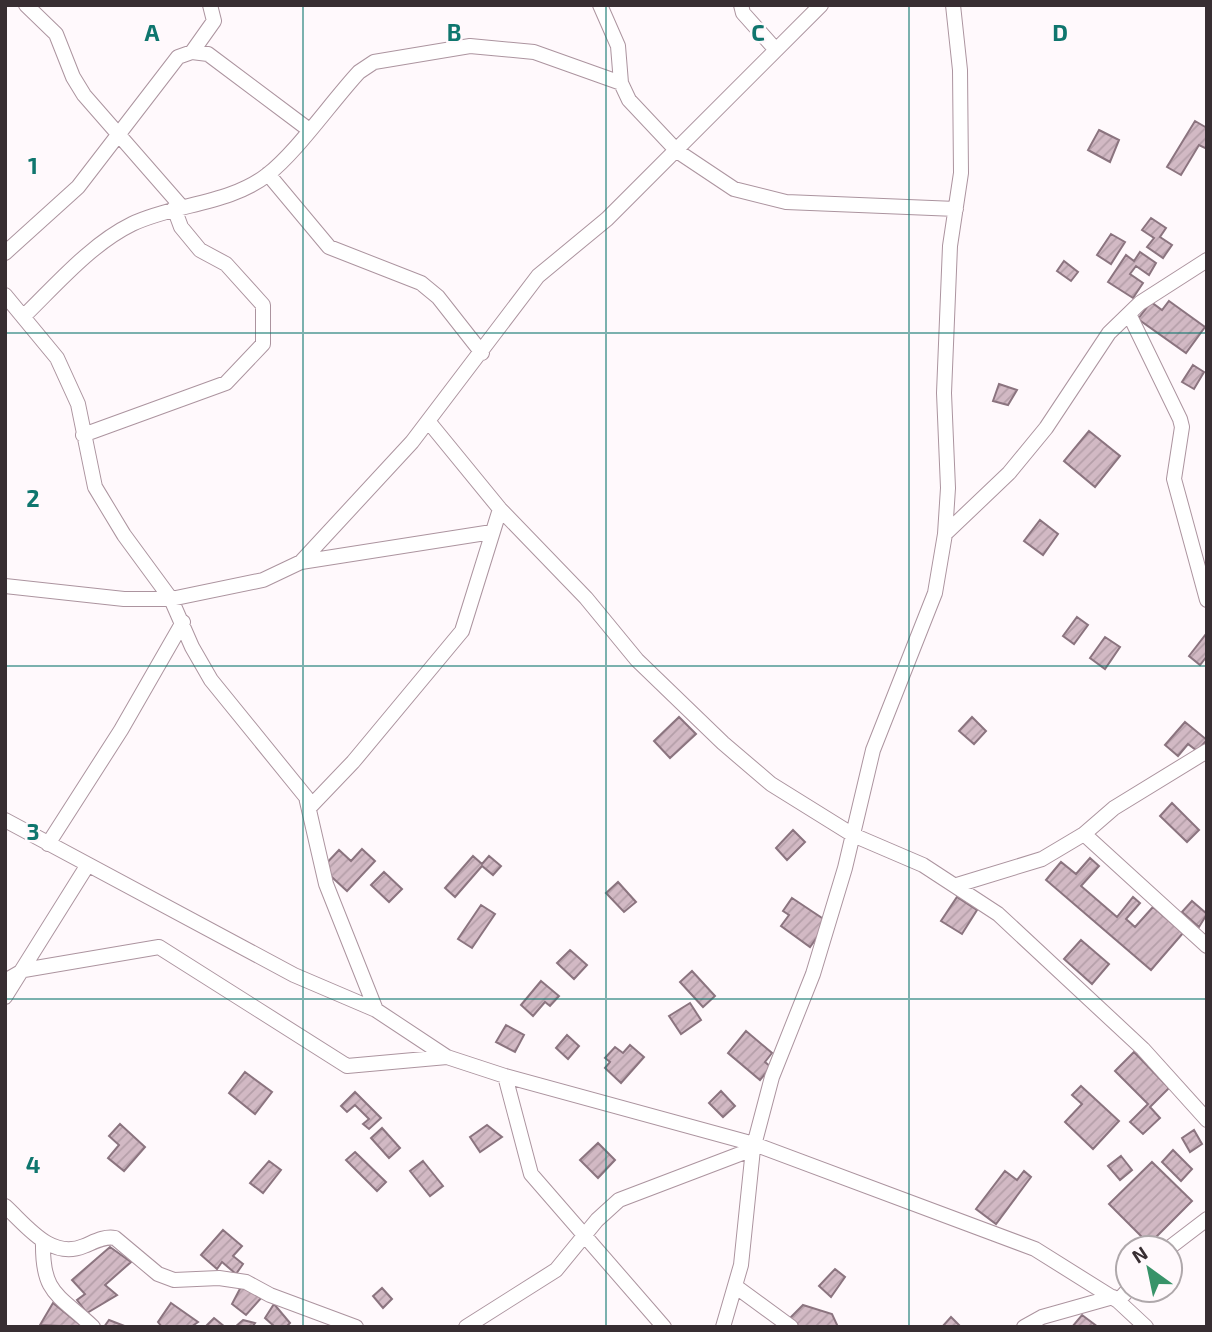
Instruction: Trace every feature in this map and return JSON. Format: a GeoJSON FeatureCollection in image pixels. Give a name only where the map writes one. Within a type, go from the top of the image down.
{"type":"FeatureCollection","features":[{"type":"Feature","properties":{"kind":"street"},"geometry":{"type":"LineString","coordinates":[[26,5],[56,34],[72,77],[117,137],[177,207],[181,227],[200,250],[226,264],[263,304],[263,344],[226,383],[83,435]]}},
{"type":"Feature","properties":{"kind":"street"},"geometry":{"type":"LineString","coordinates":[[192,52],[214,21],[210,5]]}},
{"type":"Feature","properties":{"kind":"street"},"geometry":{"type":"LineString","coordinates":[[600,5],[618,46],[621,83],[629,100],[677,151],[734,189],[767,199],[956,209]]}},
{"type":"Feature","properties":{"kind":"street"},"geometry":{"type":"LineString","coordinates":[[741,5],[743,13],[776,50]]}},
{"type":"Feature","properties":{"kind":"street"},"geometry":{"type":"LineString","coordinates":[[301,562],[412,442],[538,276],[607,219],[821,5]]}},
{"type":"Feature","properties":{"kind":"street"},"geometry":{"type":"LineString","coordinates":[[723,1327],[740,1265],[754,1146],[772,1077],[813,974],[853,835],[873,750],[935,593],[945,534],[948,488],[944,393],[950,246],[961,173],[960,70],[953,5]]}},
{"type":"Feature","properties":{"kind":"street"},"geometry":{"type":"LineString","coordinates":[[23,317],[114,234],[177,207],[235,191],[268,174],[366,65],[470,46],[534,52],[621,83]]}},
{"type":"Feature","properties":{"kind":"street"},"geometry":{"type":"LineString","coordinates":[[5,253],[78,187],[178,57],[192,52],[208,54],[308,130]]}},
{"type":"Feature","properties":{"kind":"street"},"geometry":{"type":"LineString","coordinates":[[268,174],[329,247],[408,276],[421,284],[438,297],[482,353]]}},
{"type":"Feature","properties":{"kind":"street"},"geometry":{"type":"LineString","coordinates":[[945,534],[1009,473],[1046,428],[1109,333],[1140,303],[1207,260]]}},
{"type":"Feature","properties":{"kind":"street"},"geometry":{"type":"LineString","coordinates":[[5,295],[57,358],[78,404],[95,487],[124,535],[171,599],[192,647],[211,680],[306,797],[315,848],[326,884],[376,1010]]}},
{"type":"Feature","properties":{"kind":"street"},"geometry":{"type":"LineString","coordinates":[[1129,314],[1180,419],[1174,479],[1207,600]]}},
{"type":"Feature","properties":{"kind":"street"},"geometry":{"type":"LineString","coordinates":[[428,421],[500,509],[586,598],[637,660],[723,743],[771,784],[853,835],[923,865],[998,914],[1143,1049],[1207,1120]]}},
{"type":"Feature","properties":{"kind":"street"},"geometry":{"type":"LineString","coordinates":[[309,808],[353,762],[462,631],[500,509]]}},
{"type":"Feature","properties":{"kind":"street"},"geometry":{"type":"LineString","coordinates":[[5,586],[124,598],[171,599],[263,580],[301,562],[492,532]]}},
{"type":"Feature","properties":{"kind":"street"},"geometry":{"type":"LineString","coordinates":[[48,844],[121,730],[183,622]]}},
{"type":"Feature","properties":{"kind":"street"},"geometry":{"type":"LineString","coordinates":[[957,885],[1042,859],[1084,834],[1114,808],[1207,751]]}},
{"type":"Feature","properties":{"kind":"street"},"geometry":{"type":"LineString","coordinates":[[5,820],[294,975],[376,1010],[447,1057],[754,1146],[1035,1249],[1114,1293]]}},
{"type":"Feature","properties":{"kind":"street"},"geometry":{"type":"LineString","coordinates":[[1084,834],[1207,946]]}},
{"type":"Feature","properties":{"kind":"street"},"geometry":{"type":"LineString","coordinates":[[5,997],[87,866]]}},
{"type":"Feature","properties":{"kind":"street"},"geometry":{"type":"LineString","coordinates":[[5,981],[24,970],[159,947],[347,1066],[447,1057]]}},
{"type":"Feature","properties":{"kind":"street"},"geometry":{"type":"LineString","coordinates":[[505,1076],[531,1174],[664,1327]]}},
{"type":"Feature","properties":{"kind":"street"},"geometry":{"type":"LineString","coordinates":[[466,1327],[556,1270],[619,1200],[754,1146]]}},
{"type":"Feature","properties":{"kind":"street"},"geometry":{"type":"LineString","coordinates":[[5,1206],[43,1242],[56,1249],[74,1250],[107,1237],[115,1238],[158,1274],[174,1280],[219,1278],[246,1282],[270,1295],[356,1327]]}},
{"type":"Feature","properties":{"kind":"street"},"geometry":{"type":"LineString","coordinates":[[1184,1237],[1207,1219]]}},
{"type":"Feature","properties":{"kind":"street"},"geometry":{"type":"LineString","coordinates":[[43,1242],[43,1272],[50,1289],[93,1327]]}},
{"type":"Feature","properties":{"kind":"street"},"geometry":{"type":"LineString","coordinates":[[734,1286],[792,1327]]}},
{"type":"Feature","properties":{"kind":"street"},"geometry":{"type":"LineString","coordinates":[[1024,1327],[1042,1317],[1114,1298]]}},
{"type":"Feature","properties":{"kind":"street"},"geometry":{"type":"LineString","coordinates":[[1127,1304],[1146,1327]]}},
{"type":"Feature","properties":{"kind":"building"},"geometry":{"type":"Polygon","coordinates":[[[1195,121],[1207,128],[1207,149],[1199,145],[1181,175],[1167,167],[1195,121]]]}},
{"type":"Feature","properties":{"kind":"building"},"geometry":{"type":"Polygon","coordinates":[[[1099,130],[1119,140],[1110,162],[1088,150],[1099,130]]]}},
{"type":"Feature","properties":{"kind":"building"},"geometry":{"type":"Polygon","coordinates":[[[1151,218],[1166,228],[1160,237],[1172,245],[1163,258],[1147,247],[1154,238],[1142,230],[1151,218]]]}},
{"type":"Feature","properties":{"kind":"building"},"geometry":{"type":"Polygon","coordinates":[[[1111,234],[1125,242],[1111,264],[1097,255],[1111,234]]]}},
{"type":"Feature","properties":{"kind":"building"},"geometry":{"type":"Polygon","coordinates":[[[1140,252],[1156,263],[1149,275],[1136,266],[1130,274],[1143,283],[1133,298],[1108,282],[1126,255],[1134,261],[1140,252]]]}},
{"type":"Feature","properties":{"kind":"building"},"geometry":{"type":"Polygon","coordinates":[[[1064,261],[1078,272],[1071,281],[1057,271],[1064,261]]]}},
{"type":"Feature","properties":{"kind":"building"},"geometry":{"type":"Polygon","coordinates":[[[1169,301],[1205,327],[1186,353],[1138,319],[1151,302],[1162,310],[1169,301]]]}},
{"type":"Feature","properties":{"kind":"building"},"geometry":{"type":"Polygon","coordinates":[[[1193,365],[1204,372],[1194,389],[1182,382],[1193,365]]]}},
{"type":"Feature","properties":{"kind":"building"},"geometry":{"type":"Polygon","coordinates":[[[999,384],[1017,390],[1008,405],[993,401],[999,384]]]}},
{"type":"Feature","properties":{"kind":"building"},"geometry":{"type":"Polygon","coordinates":[[[1089,431],[1120,456],[1095,487],[1064,461],[1089,431]]]}},
{"type":"Feature","properties":{"kind":"building"},"geometry":{"type":"Polygon","coordinates":[[[1040,520],[1058,534],[1043,555],[1024,541],[1040,520]]]}},
{"type":"Feature","properties":{"kind":"building"},"geometry":{"type":"Polygon","coordinates":[[[1077,617],[1088,625],[1074,644],[1063,636],[1077,617]]]}},
{"type":"Feature","properties":{"kind":"building"},"geometry":{"type":"Polygon","coordinates":[[[1206,634],[1207,656],[1200,665],[1189,656],[1206,634]]]}},
{"type":"Feature","properties":{"kind":"building"},"geometry":{"type":"Polygon","coordinates":[[[1105,637],[1120,647],[1105,669],[1090,658],[1105,637]]]}},
{"type":"Feature","properties":{"kind":"building"},"geometry":{"type":"Polygon","coordinates":[[[679,717],[696,734],[670,758],[654,741],[679,717]]]}},
{"type":"Feature","properties":{"kind":"building"},"geometry":{"type":"Polygon","coordinates":[[[972,717],[986,731],[974,744],[959,731],[972,717]]]}},
{"type":"Feature","properties":{"kind":"building"},"geometry":{"type":"Polygon","coordinates":[[[1185,722],[1207,740],[1197,751],[1188,744],[1178,756],[1165,745],[1185,722]]]}},
{"type":"Feature","properties":{"kind":"building"},"geometry":{"type":"Polygon","coordinates":[[[1172,803],[1199,830],[1187,842],[1160,816],[1172,803]]]}},
{"type":"Feature","properties":{"kind":"building"},"geometry":{"type":"Polygon","coordinates":[[[793,830],[805,842],[787,860],[776,848],[793,830]]]}},
{"type":"Feature","properties":{"kind":"building"},"geometry":{"type":"Polygon","coordinates":[[[362,849],[375,861],[347,891],[322,868],[339,850],[351,861],[362,849]]]}},
{"type":"Feature","properties":{"kind":"building"},"geometry":{"type":"Polygon","coordinates":[[[473,856],[482,864],[489,856],[501,866],[493,875],[482,866],[455,897],[445,888],[473,856]]]}},
{"type":"Feature","properties":{"kind":"building"},"geometry":{"type":"Polygon","coordinates":[[[1090,858],[1099,866],[1081,886],[1117,917],[1133,897],[1140,903],[1126,919],[1135,927],[1153,907],[1183,933],[1151,970],[1046,880],[1061,862],[1076,874],[1090,858]]]}},
{"type":"Feature","properties":{"kind":"building"},"geometry":{"type":"Polygon","coordinates":[[[384,872],[402,889],[389,902],[371,885],[384,872]]]}},
{"type":"Feature","properties":{"kind":"building"},"geometry":{"type":"Polygon","coordinates":[[[618,882],[636,902],[624,912],[606,893],[618,882]]]}},
{"type":"Feature","properties":{"kind":"building"},"geometry":{"type":"Polygon","coordinates":[[[957,897],[977,910],[962,934],[941,921],[957,897]]]}},
{"type":"Feature","properties":{"kind":"building"},"geometry":{"type":"Polygon","coordinates":[[[792,898],[828,922],[810,947],[781,926],[789,915],[783,911],[792,898]]]}},
{"type":"Feature","properties":{"kind":"building"},"geometry":{"type":"Polygon","coordinates":[[[1192,901],[1207,914],[1199,927],[1182,912],[1192,901]]]}},
{"type":"Feature","properties":{"kind":"building"},"geometry":{"type":"Polygon","coordinates":[[[481,905],[495,914],[472,948],[458,939],[481,905]]]}},
{"type":"Feature","properties":{"kind":"building"},"geometry":{"type":"Polygon","coordinates":[[[1081,940],[1109,964],[1092,984],[1064,959],[1081,940]]]}},
{"type":"Feature","properties":{"kind":"building"},"geometry":{"type":"Polygon","coordinates":[[[570,950],[587,965],[574,979],[557,963],[570,950]]]}},
{"type":"Feature","properties":{"kind":"building"},"geometry":{"type":"Polygon","coordinates":[[[692,971],[715,996],[703,1007],[680,982],[692,971]]]}},
{"type":"Feature","properties":{"kind":"building"},"geometry":{"type":"Polygon","coordinates":[[[541,981],[559,996],[550,1006],[545,1002],[533,1016],[521,1005],[541,981]]]}},
{"type":"Feature","properties":{"kind":"building"},"geometry":{"type":"Polygon","coordinates":[[[690,1003],[701,1020],[681,1034],[669,1016],[690,1003]]]}},
{"type":"Feature","properties":{"kind":"building"},"geometry":{"type":"Polygon","coordinates":[[[506,1025],[524,1035],[515,1052],[496,1042],[506,1025]]]}},
{"type":"Feature","properties":{"kind":"building"},"geometry":{"type":"Polygon","coordinates":[[[746,1031],[772,1053],[765,1062],[771,1067],[760,1080],[728,1053],[746,1031]]]}},
{"type":"Feature","properties":{"kind":"building"},"geometry":{"type":"Polygon","coordinates":[[[567,1035],[579,1046],[568,1059],[556,1048],[567,1035]]]}},
{"type":"Feature","properties":{"kind":"building"},"geometry":{"type":"Polygon","coordinates":[[[630,1045],[644,1057],[621,1083],[605,1068],[610,1062],[605,1058],[615,1047],[623,1053],[630,1045]]]}},
{"type":"Feature","properties":{"kind":"building"},"geometry":{"type":"Polygon","coordinates":[[[1134,1052],[1169,1088],[1150,1107],[1160,1118],[1143,1134],[1130,1122],[1148,1104],[1115,1071],[1134,1052]]]}},
{"type":"Feature","properties":{"kind":"building"},"geometry":{"type":"Polygon","coordinates":[[[245,1072],[272,1092],[255,1114],[229,1093],[245,1072]]]}},
{"type":"Feature","properties":{"kind":"building"},"geometry":{"type":"Polygon","coordinates":[[[1081,1086],[1119,1121],[1093,1149],[1065,1122],[1082,1104],[1072,1095],[1081,1086]]]}},
{"type":"Feature","properties":{"kind":"building"},"geometry":{"type":"Polygon","coordinates":[[[721,1091],[735,1106],[723,1117],[709,1103],[721,1091]]]}},
{"type":"Feature","properties":{"kind":"building"},"geometry":{"type":"Polygon","coordinates":[[[355,1092],[381,1118],[369,1129],[363,1124],[369,1119],[355,1105],[347,1112],[341,1106],[355,1092]]]}},
{"type":"Feature","properties":{"kind":"building"},"geometry":{"type":"Polygon","coordinates":[[[120,1124],[145,1147],[124,1171],[108,1158],[119,1145],[109,1136],[120,1124]]]}},
{"type":"Feature","properties":{"kind":"building"},"geometry":{"type":"Polygon","coordinates":[[[487,1125],[502,1137],[480,1152],[470,1137],[487,1125]]]}},
{"type":"Feature","properties":{"kind":"building"},"geometry":{"type":"Polygon","coordinates":[[[382,1128],[400,1148],[389,1158],[371,1138],[382,1128]]]}},
{"type":"Feature","properties":{"kind":"building"},"geometry":{"type":"Polygon","coordinates":[[[1194,1130],[1202,1144],[1190,1152],[1182,1138],[1194,1130]]]}},
{"type":"Feature","properties":{"kind":"building"},"geometry":{"type":"Polygon","coordinates":[[[598,1143],[615,1160],[598,1178],[580,1160],[598,1143]]]}},
{"type":"Feature","properties":{"kind":"building"},"geometry":{"type":"Polygon","coordinates":[[[1173,1150],[1192,1169],[1181,1181],[1162,1162],[1173,1150]]]}},
{"type":"Feature","properties":{"kind":"building"},"geometry":{"type":"Polygon","coordinates":[[[355,1152],[386,1182],[377,1191],[346,1160],[355,1152]]]}},
{"type":"Feature","properties":{"kind":"building"},"geometry":{"type":"Polygon","coordinates":[[[1121,1156],[1132,1170],[1120,1180],[1108,1166],[1121,1156]]]}},
{"type":"Feature","properties":{"kind":"building"},"geometry":{"type":"Polygon","coordinates":[[[269,1161],[281,1170],[263,1193],[250,1183],[269,1161]]]}},
{"type":"Feature","properties":{"kind":"building"},"geometry":{"type":"Polygon","coordinates":[[[423,1161],[443,1186],[430,1196],[410,1171],[423,1161]]]}},
{"type":"Feature","properties":{"kind":"building"},"geometry":{"type":"Polygon","coordinates":[[[1152,1162],[1192,1201],[1159,1234],[1139,1234],[1109,1204],[1152,1162]]]}},
{"type":"Feature","properties":{"kind":"building"},"geometry":{"type":"Polygon","coordinates":[[[1005,1171],[1017,1180],[1024,1171],[1031,1177],[996,1224],[976,1209],[1005,1171]]]}},
{"type":"Feature","properties":{"kind":"building"},"geometry":{"type":"Polygon","coordinates":[[[223,1230],[242,1246],[233,1256],[243,1264],[236,1274],[222,1262],[217,1269],[201,1255],[223,1230]]]}},
{"type":"Feature","properties":{"kind":"building"},"geometry":{"type":"Polygon","coordinates":[[[110,1247],[131,1262],[105,1285],[117,1295],[87,1313],[77,1300],[85,1294],[72,1280],[110,1247]]]}},
{"type":"Feature","properties":{"kind":"building"},"geometry":{"type":"Polygon","coordinates":[[[835,1269],[845,1277],[831,1297],[819,1286],[835,1269]]]}},
{"type":"Feature","properties":{"kind":"building"},"geometry":{"type":"Polygon","coordinates":[[[242,1285],[262,1297],[246,1315],[232,1304],[242,1285]]]}},
{"type":"Feature","properties":{"kind":"building"},"geometry":{"type":"Polygon","coordinates":[[[382,1288],[392,1299],[383,1308],[373,1296],[382,1288]]]}},
{"type":"Feature","properties":{"kind":"building"},"geometry":{"type":"Polygon","coordinates":[[[53,1303],[83,1327],[40,1325],[53,1303]]]}},
{"type":"Feature","properties":{"kind":"building"},"geometry":{"type":"Polygon","coordinates":[[[171,1303],[198,1322],[191,1327],[162,1327],[158,1322],[171,1303]]]}},
{"type":"Feature","properties":{"kind":"building"},"geometry":{"type":"Polygon","coordinates":[[[274,1304],[290,1323],[286,1327],[275,1327],[265,1318],[274,1304]]]}},
{"type":"Feature","properties":{"kind":"building"},"geometry":{"type":"Polygon","coordinates":[[[803,1305],[832,1314],[838,1327],[799,1327],[790,1318],[803,1305]]]}},
{"type":"Feature","properties":{"kind":"building"},"geometry":{"type":"Polygon","coordinates":[[[1082,1315],[1098,1327],[1072,1327],[1082,1315]]]}},
{"type":"Feature","properties":{"kind":"building"},"geometry":{"type":"Polygon","coordinates":[[[951,1317],[961,1327],[942,1327],[951,1317]]]}},
{"type":"Feature","properties":{"kind":"building"},"geometry":{"type":"Polygon","coordinates":[[[214,1318],[225,1327],[205,1327],[214,1318]]]}},
{"type":"Feature","properties":{"kind":"building"},"geometry":{"type":"Polygon","coordinates":[[[109,1320],[127,1327],[104,1327],[109,1320]]]}},
{"type":"Feature","properties":{"kind":"building"},"geometry":{"type":"Polygon","coordinates":[[[243,1320],[255,1323],[252,1327],[235,1327],[243,1320]]]}}]}
